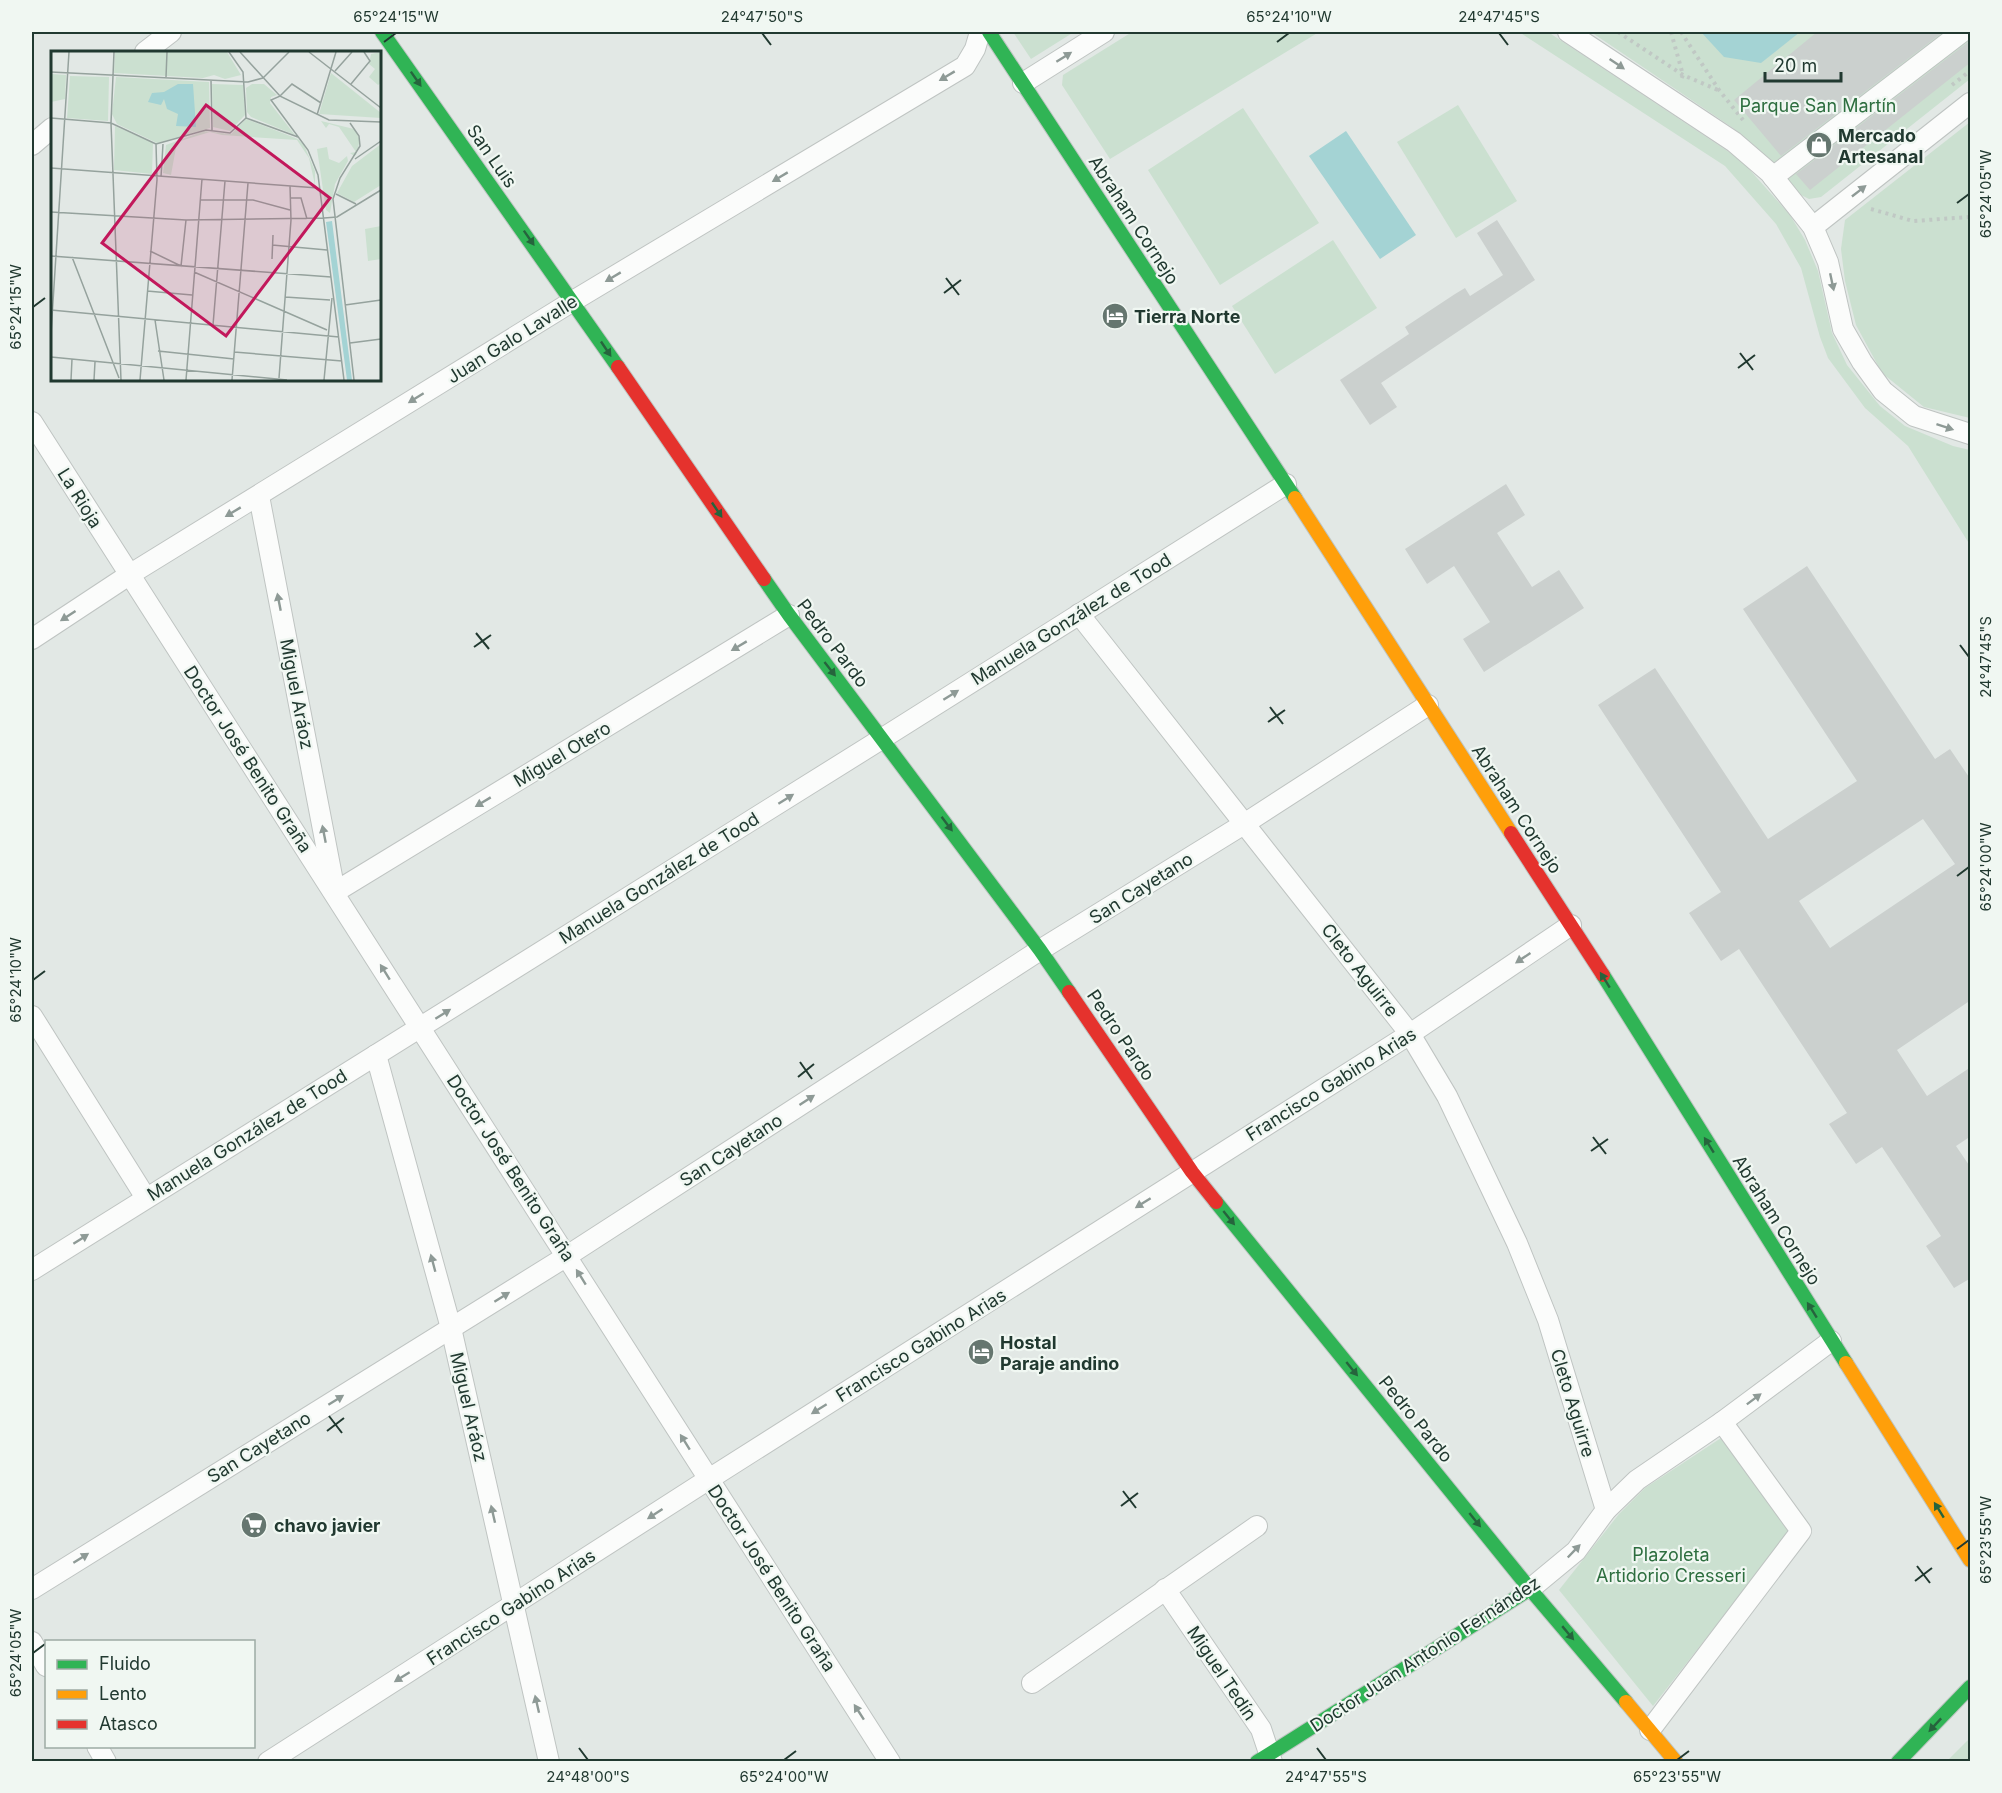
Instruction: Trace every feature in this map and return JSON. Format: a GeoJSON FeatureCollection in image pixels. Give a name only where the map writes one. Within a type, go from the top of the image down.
{"type":"FeatureCollection","features":[{"type":"Feature","properties":{"kind":"main road","name":"San Luis"},"geometry":{"type":"LineString","coordinates":[[382,32],[573,301]]}},
{"type":"Feature","properties":{"kind":"main road","name":"Abraham Cornejo"},"geometry":{"type":"LineString","coordinates":[[989,32],[1286,484],[1571,925],[1971,1560]]}},
{"type":"Feature","properties":{"kind":"main road","name":"Pedro Pardo"},"geometry":{"type":"LineString","coordinates":[[573,301],[789,615],[1040,950],[1192,1172],[1530,1589],[1676,1761]]}},
{"type":"Feature","properties":{"kind":"main road","name":"Doctor Juan Antonio Fernández"},"geometry":{"type":"LineString","coordinates":[[1266,1759],[1530,1589]]}},
{"type":"Feature","properties":{"kind":"main road"},"geometry":{"type":"LineString","coordinates":[[1898,1761],[1971,1687]]}},
{"type":"Feature","properties":{"kind":"street"},"geometry":{"type":"LineString","coordinates":[[146,51],[171,32]]}},
{"type":"Feature","properties":{"kind":"street","name":"Juan Galo Lavalle"},"geometry":{"type":"LineString","coordinates":[[32,639],[129,575],[573,301],[965,66],[975,49],[980,32]]}},
{"type":"Feature","properties":{"kind":"street"},"geometry":{"type":"LineString","coordinates":[[1023,83],[1104,32]]}},
{"type":"Feature","properties":{"kind":"street"},"geometry":{"type":"LineString","coordinates":[[1568,32],[1734,142],[1773,177],[1813,227],[1828,262],[1843,328],[1862,362],[1883,392],[1914,416],[1971,434]]}},
{"type":"Feature","properties":{"kind":"street"},"geometry":{"type":"LineString","coordinates":[[1773,177],[1962,32]]}},
{"type":"Feature","properties":{"kind":"street"},"geometry":{"type":"LineString","coordinates":[[1813,227],[1971,103]]}},
{"type":"Feature","properties":{"kind":"street"},"geometry":{"type":"LineString","coordinates":[[32,145],[51,129]]}},
{"type":"Feature","properties":{"kind":"street","name":"La Rioja"},"geometry":{"type":"LineString","coordinates":[[32,422],[129,575]]}},
{"type":"Feature","properties":{"kind":"street","name":"Manuela González de Tood"},"geometry":{"type":"LineString","coordinates":[[32,1270],[1286,484]]}},
{"type":"Feature","properties":{"kind":"street","name":"Miguel Aráoz"},"geometry":{"type":"LineString","coordinates":[[259,496],[334,892]]}},
{"type":"Feature","properties":{"kind":"street","name":"Doctor José Benito Graña"},"geometry":{"type":"LineString","coordinates":[[129,575],[890,1761]]}},
{"type":"Feature","properties":{"kind":"street","name":"Cleto Aguirre"},"geometry":{"type":"LineString","coordinates":[[1079,614],[1410,1034],[1447,1096],[1517,1243],[1548,1320],[1606,1510]]}},
{"type":"Feature","properties":{"kind":"street","name":"Miguel Otero"},"geometry":{"type":"LineString","coordinates":[[334,892],[789,615]]}},
{"type":"Feature","properties":{"kind":"street","name":"San Cayetano"},"geometry":{"type":"LineString","coordinates":[[32,1589],[567,1256],[1040,950],[1245,824],[1428,705]]}},
{"type":"Feature","properties":{"kind":"street","name":"Francisco Gabino Arias"},"geometry":{"type":"LineString","coordinates":[[268,1761],[1410,1034],[1571,925]]}},
{"type":"Feature","properties":{"kind":"street"},"geometry":{"type":"LineString","coordinates":[[32,1016],[146,1198]]}},
{"type":"Feature","properties":{"kind":"street","name":"Miguel Aráoz"},"geometry":{"type":"LineString","coordinates":[[376,1055],[451,1328],[549,1761]]}},
{"type":"Feature","properties":{"kind":"street","name":"Doctor Juan Antonio Fernández"},"geometry":{"type":"LineString","coordinates":[[1530,1589],[1576,1551],[1606,1510],[1637,1480],[1722,1422],[1832,1341]]}},
{"type":"Feature","properties":{"kind":"street"},"geometry":{"type":"LineString","coordinates":[[1650,1730],[1801,1531],[1722,1422]]}},
{"type":"Feature","properties":{"kind":"street"},"geometry":{"type":"LineString","coordinates":[[1032,1683],[1257,1526]]}},
{"type":"Feature","properties":{"kind":"street","name":"Miguel Tedín"},"geometry":{"type":"LineString","coordinates":[[1165,1589],[1261,1729],[1266,1759]]}},
{"type":"Feature","properties":{"kind":"street"},"geometry":{"type":"LineString","coordinates":[[32,1642],[45,1664]]}},
{"type":"Feature","properties":{"kind":"street"},"geometry":{"type":"LineString","coordinates":[[98,1748],[106,1761]]}},
{"type":"Feature","properties":{"kind":"path"},"geometry":{"type":"LineString","coordinates":[[1618,32],[1683,75],[1719,90],[1681,32]]}},
{"type":"Feature","properties":{"kind":"green space"},"geometry":{"type":"Polygon","coordinates":[[[1013,32],[1074,32],[1031,59],[1013,32]]]}},
{"type":"Feature","properties":{"kind":"green space"},"geometry":{"type":"Polygon","coordinates":[[[1132,32],[1319,32],[1110,159],[1062,85],[1063,75],[1132,32]]]}},
{"type":"Feature","properties":{"kind":"green space","name":"Parque San Martín"},"geometry":{"type":"Polygon","coordinates":[[[1519,32],[1548,32],[1741,160],[1790,215],[1805,240],[1818,271],[1832,333],[1847,365],[1880,406],[1905,426],[1953,446],[1970,450],[1970,545],[1908,446],[1865,408],[1828,358],[1801,268],[1776,224],[1725,166],[1519,32]]]}},
{"type":"Feature","properties":{"kind":"green space","name":"Parque San Martín"},"geometry":{"type":"Polygon","coordinates":[[[1591,32],[1970,32],[1970,79],[1821,197],[1809,199],[1797,193],[1755,146],[1733,128],[1591,32]]]}},
{"type":"Feature","properties":{"kind":"green space"},"geometry":{"type":"Polygon","coordinates":[[[1458,105],[1517,201],[1456,238],[1397,142],[1458,105]]]}},
{"type":"Feature","properties":{"kind":"green space"},"geometry":{"type":"Polygon","coordinates":[[[1243,108],[1319,223],[1220,285],[1148,170],[1243,108]]]}},
{"type":"Feature","properties":{"kind":"green space","name":"Parque San Martín"},"geometry":{"type":"Polygon","coordinates":[[[1970,122],[1970,418],[1924,407],[1882,373],[1856,325],[1845,281],[1841,249],[1845,220],[1970,122]]]}},
{"type":"Feature","properties":{"kind":"green space"},"geometry":{"type":"Polygon","coordinates":[[[1333,240],[1377,308],[1275,374],[1232,306],[1333,240]]]}},
{"type":"Feature","properties":{"kind":"green space","name":"Plazoleta Artidorio Cresseri"},"geometry":{"type":"Polygon","coordinates":[[[1721,1438],[1790,1531],[1653,1706],[1559,1590],[1619,1514],[1645,1488],[1721,1438]]]}},
{"type":"Feature","properties":{"kind":"green space"},"geometry":{"type":"Polygon","coordinates":[[[1970,1738],[1970,1761],[1947,1761],[1970,1738]]]}},
{"type":"Feature","properties":{"kind":"water"},"geometry":{"type":"Polygon","coordinates":[[[1701,32],[1800,32],[1761,63],[1724,57],[1701,32]]]}},
{"type":"Feature","properties":{"kind":"water"},"geometry":{"type":"Polygon","coordinates":[[[1346,131],[1416,235],[1380,259],[1309,156],[1346,131]]]}},
{"type":"Feature","properties":{"kind":"building"},"geometry":{"type":"Polygon","coordinates":[[[1817,32],[1943,32],[1781,156],[1734,100],[1817,32]]]}},
{"type":"Feature","properties":{"kind":"building"},"geometry":{"type":"Polygon","coordinates":[[[1971,40],[1971,62],[1810,190],[1796,174],[1971,40]]]}},
{"type":"Feature","properties":{"kind":"building"},"geometry":{"type":"Polygon","coordinates":[[[1497,220],[1535,280],[1381,383],[1397,407],[1370,425],[1340,380],[1409,334],[1405,327],[1455,294],[1465,288],[1470,296],[1503,275],[1477,233],[1497,220]]]}},
{"type":"Feature","properties":{"kind":"building"},"geometry":{"type":"Polygon","coordinates":[[[1506,484],[1525,515],[1497,533],[1532,587],[1559,570],[1584,608],[1484,672],[1463,639],[1490,622],[1454,566],[1427,584],[1405,549],[1506,484]]]}},
{"type":"Feature","properties":{"kind":"building"},"geometry":{"type":"Polygon","coordinates":[[[1807,566],[1935,759],[1950,749],[1971,780],[1971,1000],[1897,1050],[1927,1096],[1971,1067],[1971,1136],[1956,1146],[1971,1168],[1971,1278],[1954,1288],[1926,1246],[1941,1236],[1882,1147],[1856,1164],[1829,1124],[1847,1113],[1739,949],[1721,961],[1689,913],[1721,892],[1598,705],[1655,668],[1768,839],[1857,781],[1743,609],[1807,566]],[[1923,819],[1799,901],[1830,948],[1955,864],[1923,819]]]}},
{"type":"Feature","properties":{"kind":"traffic: fast"},"geometry":{"type":"LineString","coordinates":[[382,32],[618,367]]}},
{"type":"Feature","properties":{"kind":"traffic: fast"},"geometry":{"type":"LineString","coordinates":[[989,32],[1295,498]]}},
{"type":"Feature","properties":{"kind":"traffic: fast"},"geometry":{"type":"LineString","coordinates":[[764,579],[1069,992]]}},
{"type":"Feature","properties":{"kind":"traffic: fast"},"geometry":{"type":"LineString","coordinates":[[1603,975],[1846,1363]]}},
{"type":"Feature","properties":{"kind":"traffic: fast"},"geometry":{"type":"LineString","coordinates":[[1216,1202],[1530,1589],[1626,1702]]}},
{"type":"Feature","properties":{"kind":"traffic: fast"},"geometry":{"type":"LineString","coordinates":[[1257,1762],[1530,1589]]}},
{"type":"Feature","properties":{"kind":"traffic: fast"},"geometry":{"type":"LineString","coordinates":[[1898,1762],[1970,1687]]}},
{"type":"Feature","properties":{"kind":"traffic: slow"},"geometry":{"type":"LineString","coordinates":[[1295,498],[1511,833]]}},
{"type":"Feature","properties":{"kind":"traffic: slow"},"geometry":{"type":"LineString","coordinates":[[1846,1363],[1970,1560]]}},
{"type":"Feature","properties":{"kind":"traffic: slow"},"geometry":{"type":"LineString","coordinates":[[1626,1702],[1676,1762]]}},
{"type":"Feature","properties":{"kind":"traffic: jam"},"geometry":{"type":"LineString","coordinates":[[618,367],[764,579]]}},
{"type":"Feature","properties":{"kind":"traffic: jam"},"geometry":{"type":"LineString","coordinates":[[1511,833],[1603,975]]}},
{"type":"Feature","properties":{"kind":"traffic: jam"},"geometry":{"type":"LineString","coordinates":[[1069,992],[1192,1172],[1216,1202]]}},
{"type":"Feature","properties":{"kind":"place","name":"Mercado Artesanal"},"geometry":{"type":"Point","coordinates":[1819,145]}},
{"type":"Feature","properties":{"kind":"place","name":"Tierra Norte"},"geometry":{"type":"Point","coordinates":[1115,316]}},
{"type":"Feature","properties":{"kind":"place","name":"Hostal Paraje andino"},"geometry":{"type":"Point","coordinates":[981,1352]}},
{"type":"Feature","properties":{"kind":"place","name":"chavo javier"},"geometry":{"type":"Point","coordinates":[254,1525]}}]}
